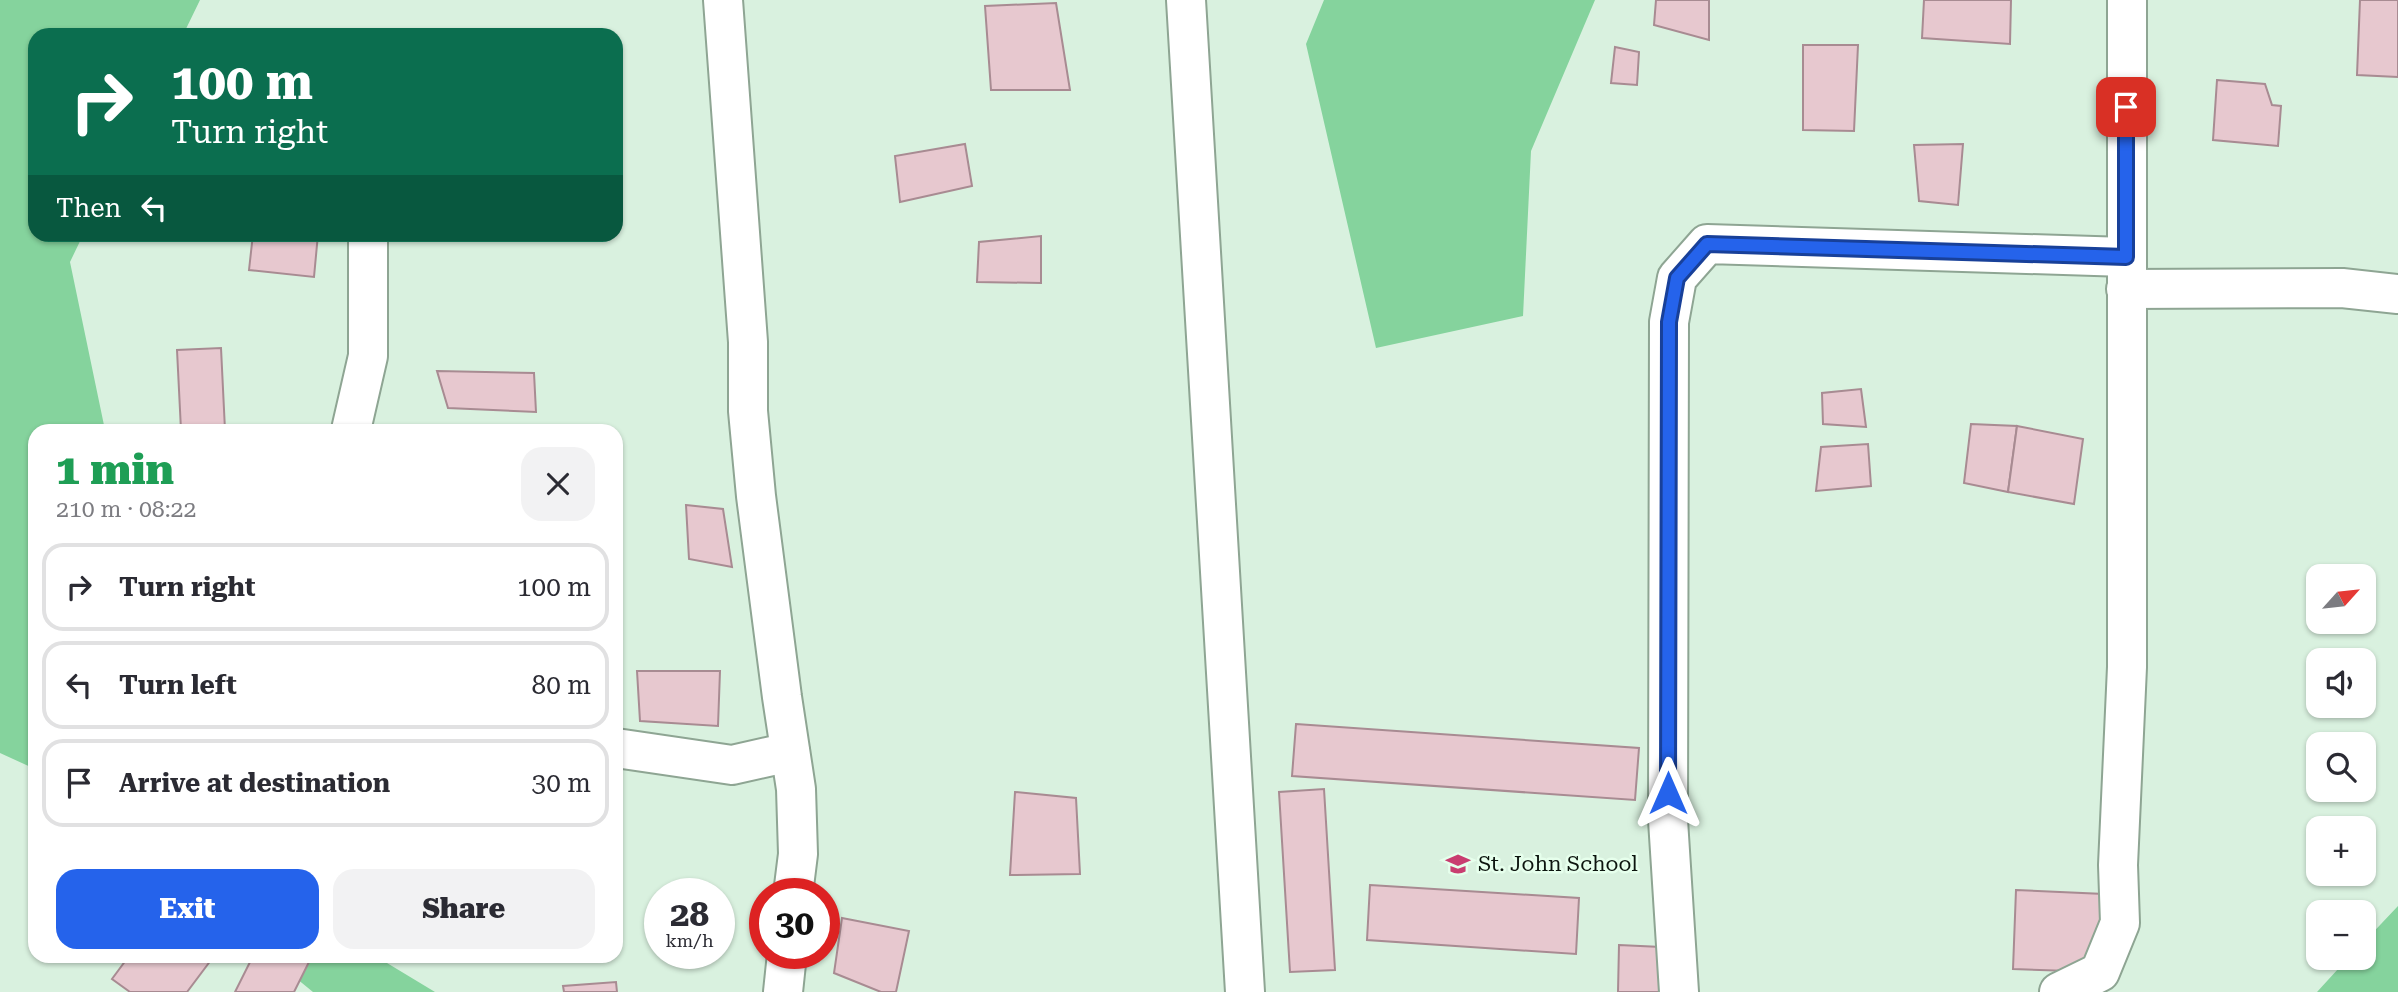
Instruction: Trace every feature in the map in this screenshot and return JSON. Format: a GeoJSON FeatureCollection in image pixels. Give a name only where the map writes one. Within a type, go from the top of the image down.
{"type":"FeatureCollection","features":[{"type":"Feature","properties":{"kind":"street"},"geometry":{"type":"LineString","coordinates":[[723,0],[748,342],[748,411],[756,496],[797,802],[798,854],[795,878]]}},
{"type":"Feature","properties":{"kind":"street"},"geometry":{"type":"LineString","coordinates":[[1186,0],[1245,992]]}},
{"type":"Feature","properties":{"kind":"street"},"geometry":{"type":"LineString","coordinates":[[2059,992],[2100,972],[2120,923],[2118,865],[2127,667],[2127,0]]}},
{"type":"Feature","properties":{"kind":"street"},"geometry":{"type":"LineString","coordinates":[[352,424],[368,356],[368,242]]}},
{"type":"Feature","properties":{"kind":"street"},"geometry":{"type":"LineString","coordinates":[[1679,992],[1668,820],[1669,322],[1677,278],[1707,244],[2398,294]]}},
{"type":"Feature","properties":{"kind":"street"},"geometry":{"type":"LineString","coordinates":[[623,749],[732,765],[790,752]]}},
{"type":"Feature","properties":{"kind":"street"},"geometry":{"type":"LineString","coordinates":[[783,992],[785,969]]}},
{"type":"Feature","properties":{"kind":"green space"},"geometry":{"type":"Polygon","coordinates":[[[0,0],[200,0],[186,28],[28,28],[28,242],[80,242],[70,262],[104,424],[28,424],[28,766],[0,753],[0,0]]]}},
{"type":"Feature","properties":{"kind":"green space"},"geometry":{"type":"Polygon","coordinates":[[[1324,0],[1595,0],[1531,151],[1523,316],[1376,348],[1306,44],[1324,0]]]}},
{"type":"Feature","properties":{"kind":"green space"},"geometry":{"type":"Polygon","coordinates":[[[2398,906],[2398,992],[2317,992],[2337,970],[2376,970],[2376,929],[2398,906]]]}},
{"type":"Feature","properties":{"kind":"green space"},"geometry":{"type":"Polygon","coordinates":[[[278,963],[387,963],[435,992],[313,992],[278,963]]]}},
{"type":"Feature","properties":{"kind":"building"},"geometry":{"type":"Polygon","coordinates":[[[1656,0],[1709,0],[1709,40],[1654,25],[1656,0]]]}},
{"type":"Feature","properties":{"kind":"building"},"geometry":{"type":"Polygon","coordinates":[[[1924,0],[2011,0],[2010,44],[1922,38],[1924,0]]]}},
{"type":"Feature","properties":{"kind":"building"},"geometry":{"type":"Polygon","coordinates":[[[2360,0],[2398,0],[2398,77],[2357,75],[2360,0]]]}},
{"type":"Feature","properties":{"kind":"building"},"geometry":{"type":"Polygon","coordinates":[[[1056,3],[1070,90],[991,90],[985,6],[1056,3]]]}},
{"type":"Feature","properties":{"kind":"building"},"geometry":{"type":"Polygon","coordinates":[[[1803,45],[1858,45],[1854,131],[1803,130],[1803,45]]]}},
{"type":"Feature","properties":{"kind":"building"},"geometry":{"type":"Polygon","coordinates":[[[1615,47],[1639,52],[1637,85],[1611,83],[1615,47]]]}},
{"type":"Feature","properties":{"kind":"building"},"geometry":{"type":"Polygon","coordinates":[[[2217,80],[2265,84],[2272,105],[2281,106],[2278,146],[2213,140],[2217,80]]]}},
{"type":"Feature","properties":{"kind":"building"},"geometry":{"type":"Polygon","coordinates":[[[965,144],[972,186],[900,202],[895,156],[965,144]]]}},
{"type":"Feature","properties":{"kind":"building"},"geometry":{"type":"Polygon","coordinates":[[[1963,144],[1958,205],[1919,201],[1914,145],[1963,144]]]}},
{"type":"Feature","properties":{"kind":"building"},"geometry":{"type":"Polygon","coordinates":[[[1041,236],[1041,283],[977,282],[979,242],[1041,236]]]}},
{"type":"Feature","properties":{"kind":"building"},"geometry":{"type":"Polygon","coordinates":[[[252,242],[317,242],[314,277],[249,270],[252,242]]]}},
{"type":"Feature","properties":{"kind":"building"},"geometry":{"type":"Polygon","coordinates":[[[221,348],[225,424],[181,424],[177,350],[221,348]]]}},
{"type":"Feature","properties":{"kind":"building"},"geometry":{"type":"Polygon","coordinates":[[[437,371],[534,373],[536,412],[448,408],[437,371]]]}},
{"type":"Feature","properties":{"kind":"building"},"geometry":{"type":"Polygon","coordinates":[[[1861,389],[1866,427],[1823,424],[1822,393],[1861,389]]]}},
{"type":"Feature","properties":{"kind":"building"},"geometry":{"type":"Polygon","coordinates":[[[1971,424],[2017,426],[2008,492],[1964,483],[1971,424]]]}},
{"type":"Feature","properties":{"kind":"building"},"geometry":{"type":"Polygon","coordinates":[[[2017,426],[2083,439],[2074,504],[2008,492],[2017,426]]]}},
{"type":"Feature","properties":{"kind":"building"},"geometry":{"type":"Polygon","coordinates":[[[1868,444],[1871,486],[1816,491],[1821,447],[1868,444]]]}},
{"type":"Feature","properties":{"kind":"building"},"geometry":{"type":"Polygon","coordinates":[[[686,505],[723,509],[732,567],[689,559],[686,505]]]}},
{"type":"Feature","properties":{"kind":"building"},"geometry":{"type":"Polygon","coordinates":[[[637,671],[720,671],[718,726],[640,721],[637,671]]]}},
{"type":"Feature","properties":{"kind":"building"},"geometry":{"type":"Polygon","coordinates":[[[1296,724],[1639,748],[1635,800],[1292,776],[1296,724]]]}},
{"type":"Feature","properties":{"kind":"building"},"geometry":{"type":"Polygon","coordinates":[[[1324,789],[1335,970],[1290,972],[1279,792],[1324,789]]]}},
{"type":"Feature","properties":{"kind":"building"},"geometry":{"type":"Polygon","coordinates":[[[1015,792],[1076,798],[1080,874],[1010,875],[1015,792]]]}},
{"type":"Feature","properties":{"kind":"building"},"geometry":{"type":"Polygon","coordinates":[[[1370,885],[1579,898],[1576,954],[1367,940],[1370,885]]]}},
{"type":"Feature","properties":{"kind":"building"},"geometry":{"type":"Polygon","coordinates":[[[2016,890],[2104,894],[2100,972],[2013,969],[2016,890]]]}},
{"type":"Feature","properties":{"kind":"building"},"geometry":{"type":"Polygon","coordinates":[[[842,918],[909,931],[896,992],[881,992],[834,973],[835,969],[840,969],[842,918]]]}},
{"type":"Feature","properties":{"kind":"building"},"geometry":{"type":"Polygon","coordinates":[[[1619,945],[1661,947],[1659,992],[1618,992],[1619,945]]]}},
{"type":"Feature","properties":{"kind":"building"},"geometry":{"type":"Polygon","coordinates":[[[124,963],[209,963],[187,992],[130,992],[112,979],[124,963]]]}},
{"type":"Feature","properties":{"kind":"building"},"geometry":{"type":"Polygon","coordinates":[[[250,963],[308,963],[294,992],[235,992],[250,963]]]}},
{"type":"Feature","properties":{"kind":"building"},"geometry":{"type":"Polygon","coordinates":[[[616,982],[617,992],[564,992],[563,986],[616,982]]]}},
{"type":"Feature","properties":{"kind":"place","name":"St. John School"},"geometry":{"type":"Point","coordinates":[1458,864]}},
{"type":"Feature","properties":{"kind":"route"},"geometry":{"type":"LineString","coordinates":[[1668,793],[1669,322],[1677,278],[1707,244],[2126,257],[2126,107]]}}]}
